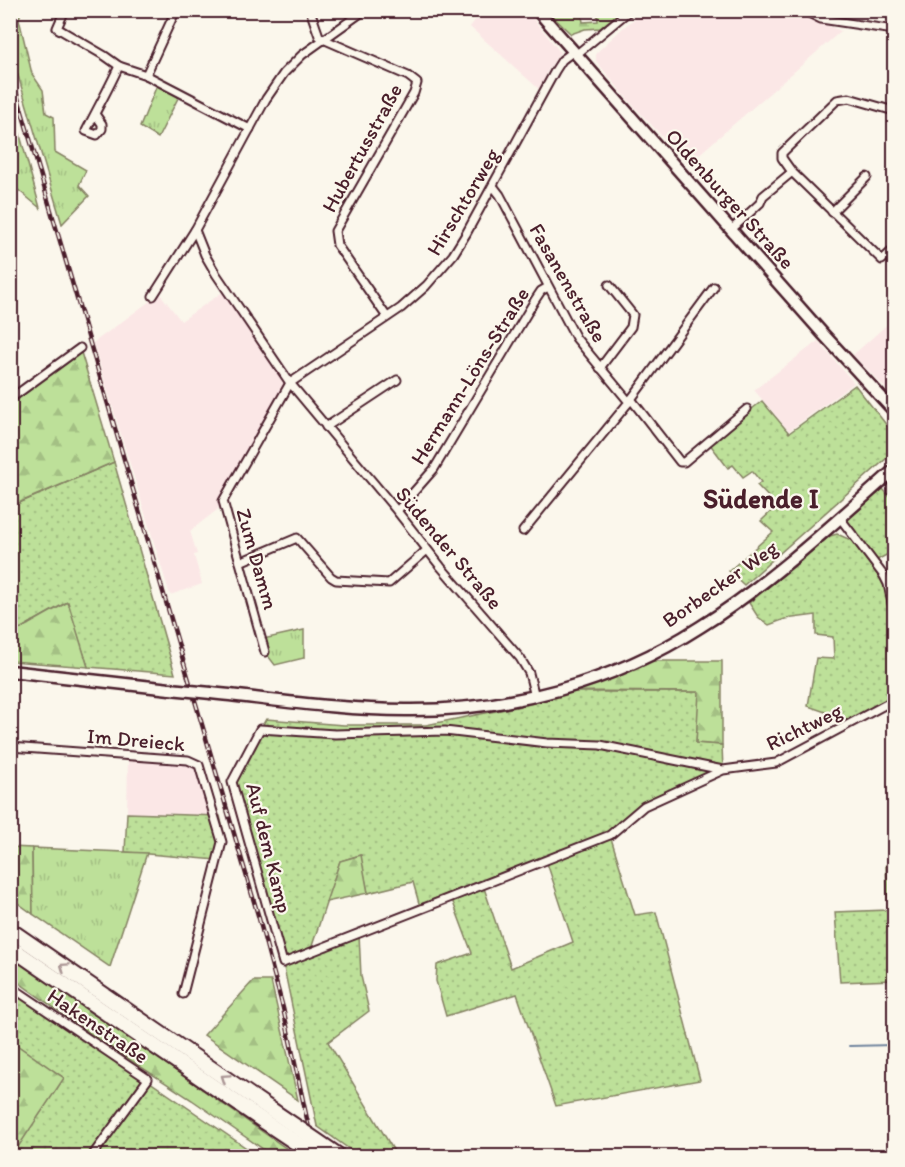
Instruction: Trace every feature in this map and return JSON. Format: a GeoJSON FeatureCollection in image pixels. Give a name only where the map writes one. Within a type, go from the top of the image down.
{"type":"FeatureCollection","features":[{"type":"Feature","properties":{"kind":"highway"},"geometry":{"type":"LineString","coordinates":[[10,930],[269,1116],[316,1156]]}},
{"type":"Feature","properties":{"kind":"highway"},"geometry":{"type":"LineString","coordinates":[[10,946],[269,1116],[339,1156]]}},
{"type":"Feature","properties":{"kind":"street"},"geometry":{"type":"LineString","coordinates":[[66,10],[57,28],[118,66],[146,75],[249,129]]}},
{"type":"Feature","properties":{"kind":"street"},"geometry":{"type":"LineString","coordinates":[[146,75],[176,10]]}},
{"type":"Feature","properties":{"kind":"street"},"geometry":{"type":"LineString","coordinates":[[310,10],[319,36],[323,39]]}},
{"type":"Feature","properties":{"kind":"street"},"geometry":{"type":"LineString","coordinates":[[153,296],[195,230],[266,99],[284,73],[302,55],[365,10]]}},
{"type":"Feature","properties":{"kind":"street","name":"Oldenburger Straße"},"geometry":{"type":"LineString","coordinates":[[537,10],[894,411]]}},
{"type":"Feature","properties":{"kind":"street","name":"Hirschtorweg"},"geometry":{"type":"LineString","coordinates":[[290,383],[401,308],[440,272],[466,234],[562,60],[630,10]]}},
{"type":"Feature","properties":{"kind":"street"},"geometry":{"type":"LineString","coordinates":[[803,10],[821,19],[894,30]]}},
{"type":"Feature","properties":{"kind":"street","name":"Hubertusstraße"},"geometry":{"type":"LineString","coordinates":[[323,39],[408,76],[417,83],[414,93],[335,231],[336,245],[387,317]]}},
{"type":"Feature","properties":{"kind":"street"},"geometry":{"type":"LineString","coordinates":[[95,114],[118,66]]}},
{"type":"Feature","properties":{"kind":"street"},"geometry":{"type":"LineString","coordinates":[[894,111],[849,98],[837,100],[782,153],[782,158],[792,172],[882,260],[894,249]]}},
{"type":"Feature","properties":{"kind":"street"},"geometry":{"type":"LineString","coordinates":[[731,230],[760,203],[763,196],[792,172]]}},
{"type":"Feature","properties":{"kind":"street"},"geometry":{"type":"LineString","coordinates":[[832,212],[867,177]]}},
{"type":"Feature","properties":{"kind":"street","name":"Fasanenstraße"},"geometry":{"type":"LineString","coordinates":[[493,186],[500,195],[576,338],[680,462],[684,462],[709,443],[747,409]]}},
{"type":"Feature","properties":{"kind":"street","name":"Südender Straße"},"geometry":{"type":"LineString","coordinates":[[195,230],[205,255],[290,383],[397,510],[427,550],[520,658],[529,673],[535,697]]}},
{"type":"Feature","properties":{"kind":"street"},"geometry":{"type":"LineString","coordinates":[[600,368],[631,327],[633,315],[609,285]]}},
{"type":"Feature","properties":{"kind":"street","name":"Hermann-Löns-Straße"},"geometry":{"type":"LineString","coordinates":[[397,510],[434,469],[535,300],[541,291],[548,287]]}},
{"type":"Feature","properties":{"kind":"street"},"geometry":{"type":"LineString","coordinates":[[523,531],[630,400],[714,287]]}},
{"type":"Feature","properties":{"kind":"street"},"geometry":{"type":"LineString","coordinates":[[10,399],[80,348]]}},
{"type":"Feature","properties":{"kind":"street"},"geometry":{"type":"LineString","coordinates":[[326,427],[397,380]]}},
{"type":"Feature","properties":{"kind":"street","name":"Zum Damm"},"geometry":{"type":"LineString","coordinates":[[265,652],[223,501],[290,383]]}},
{"type":"Feature","properties":{"kind":"street","name":"Borbecker Weg"},"geometry":{"type":"LineString","coordinates":[[10,671],[342,707],[397,710],[440,709],[535,697],[647,657],[699,628],[755,588],[894,470]]}},
{"type":"Feature","properties":{"kind":"street"},"geometry":{"type":"LineString","coordinates":[[840,518],[884,576],[894,613]]}},
{"type":"Feature","properties":{"kind":"street"},"geometry":{"type":"LineString","coordinates":[[240,562],[297,538],[331,578],[389,583],[427,550]]}},
{"type":"Feature","properties":{"kind":"street","name":"Richtweg"},"geometry":{"type":"LineString","coordinates":[[723,770],[776,763],[894,700]]}},
{"type":"Feature","properties":{"kind":"street","name":"Auf dem Kamp"},"geometry":{"type":"LineString","coordinates":[[261,729],[335,734],[445,731],[547,743],[600,745],[723,770],[644,806],[610,835],[283,963],[232,782],[261,729]]}},
{"type":"Feature","properties":{"kind":"street","name":"Im Dreieck"},"geometry":{"type":"LineString","coordinates":[[10,747],[188,760],[199,765],[222,842],[183,994]]}},
{"type":"Feature","properties":{"kind":"street","name":"Hakenstraße"},"geometry":{"type":"LineString","coordinates":[[10,986],[148,1079],[92,1156]]}},
{"type":"Feature","properties":{"kind":"shaded area"},"geometry":{"type":"Polygon","coordinates":[[[646,10],[792,11],[841,31],[688,164],[629,101],[596,61],[596,53],[646,10]]]}},
{"type":"Feature","properties":{"kind":"shaded area"},"geometry":{"type":"Polygon","coordinates":[[[477,11],[527,11],[560,52],[547,72],[540,90],[470,27],[480,14],[477,11]]]}},
{"type":"Feature","properties":{"kind":"shaded area"},"geometry":{"type":"Polygon","coordinates":[[[227,289],[290,383],[217,510],[190,531],[202,584],[170,595],[93,343],[154,298],[158,291],[181,321],[227,289]]]}},
{"type":"Feature","properties":{"kind":"shaded area"},"geometry":{"type":"Polygon","coordinates":[[[891,321],[894,325],[894,397],[853,355],[891,321]]]}},
{"type":"Feature","properties":{"kind":"shaded area"},"geometry":{"type":"Polygon","coordinates":[[[818,341],[854,383],[789,431],[754,390],[818,341]]]}},
{"type":"Feature","properties":{"kind":"shaded area"},"geometry":{"type":"Polygon","coordinates":[[[128,757],[202,766],[217,816],[127,813],[128,757]]]}},
{"type":"Feature","properties":{"kind":"green space"},"geometry":{"type":"Polygon","coordinates":[[[10,11],[21,11],[19,19],[32,74],[43,90],[46,113],[54,117],[55,152],[86,170],[79,185],[89,196],[62,224],[11,52],[10,11]]]}},
{"type":"Feature","properties":{"kind":"green space"},"geometry":{"type":"Polygon","coordinates":[[[547,11],[581,11],[583,22],[598,21],[597,11],[621,11],[600,28],[585,29],[571,34],[547,11]]]}},
{"type":"Feature","properties":{"kind":"green space"},"geometry":{"type":"Polygon","coordinates":[[[157,85],[179,96],[158,138],[140,127],[157,85]]]}},
{"type":"Feature","properties":{"kind":"green space"},"geometry":{"type":"Polygon","coordinates":[[[14,113],[40,208],[11,184],[10,114],[14,113]]]}},
{"type":"Feature","properties":{"kind":"green space"},"geometry":{"type":"Polygon","coordinates":[[[80,349],[114,462],[16,504],[11,493],[10,399],[80,349]]]}},
{"type":"Feature","properties":{"kind":"green space"},"geometry":{"type":"Polygon","coordinates":[[[855,385],[892,432],[888,457],[744,585],[729,571],[773,532],[761,521],[777,506],[757,485],[761,482],[752,471],[743,477],[733,465],[728,468],[709,443],[762,401],[789,433],[855,385]]]}},
{"type":"Feature","properties":{"kind":"green space"},"geometry":{"type":"Polygon","coordinates":[[[114,462],[175,674],[88,667],[67,602],[11,634],[10,493],[17,504],[114,462]]]}},
{"type":"Feature","properties":{"kind":"green space"},"geometry":{"type":"Polygon","coordinates":[[[883,489],[894,502],[894,551],[877,560],[847,520],[883,489]]]}},
{"type":"Feature","properties":{"kind":"green space"},"geometry":{"type":"Polygon","coordinates":[[[837,534],[851,540],[884,583],[894,644],[894,700],[854,722],[808,706],[816,658],[834,659],[833,637],[816,635],[816,615],[785,619],[769,625],[758,617],[749,603],[830,536],[837,534]]]}},
{"type":"Feature","properties":{"kind":"green space"},"geometry":{"type":"Polygon","coordinates":[[[68,602],[88,667],[11,661],[11,634],[68,602]]]}},
{"type":"Feature","properties":{"kind":"green space"},"geometry":{"type":"Polygon","coordinates":[[[304,630],[304,658],[275,665],[265,652],[263,639],[304,630]]]}},
{"type":"Feature","properties":{"kind":"green space"},"geometry":{"type":"Polygon","coordinates":[[[648,661],[722,661],[722,745],[696,743],[699,692],[574,691],[648,661]]]}},
{"type":"Feature","properties":{"kind":"green space"},"geometry":{"type":"Polygon","coordinates":[[[574,692],[700,692],[696,743],[722,745],[723,770],[644,806],[610,835],[635,915],[656,912],[700,1080],[556,1106],[517,994],[446,1016],[436,981],[437,965],[472,953],[451,897],[483,885],[511,968],[573,942],[547,863],[599,839],[420,907],[413,882],[368,893],[360,855],[340,861],[310,952],[359,934],[361,976],[369,1011],[328,1042],[397,1156],[359,1156],[317,1126],[283,963],[229,785],[266,719],[344,725],[426,725],[526,705],[574,692]]]}},
{"type":"Feature","properties":{"kind":"green space"},"geometry":{"type":"Polygon","coordinates":[[[127,813],[220,816],[226,841],[222,842],[217,860],[125,852],[127,813]]]}},
{"type":"Feature","properties":{"kind":"green space"},"geometry":{"type":"Polygon","coordinates":[[[10,847],[32,848],[33,914],[11,898],[10,847]]]}},
{"type":"Feature","properties":{"kind":"green space"},"geometry":{"type":"Polygon","coordinates":[[[32,848],[147,853],[110,967],[33,914],[32,848]]]}},
{"type":"Feature","properties":{"kind":"green space"},"geometry":{"type":"Polygon","coordinates":[[[361,855],[368,893],[326,902],[340,861],[361,855]]]}},
{"type":"Feature","properties":{"kind":"green space"},"geometry":{"type":"Polygon","coordinates":[[[894,864],[894,980],[840,982],[835,912],[888,910],[886,865],[894,864]]]}},
{"type":"Feature","properties":{"kind":"green space"},"geometry":{"type":"Polygon","coordinates":[[[10,954],[297,1156],[273,1156],[98,1039],[11,977],[10,954]]]}},
{"type":"Feature","properties":{"kind":"green space"},"geometry":{"type":"Polygon","coordinates":[[[253,981],[271,981],[298,1100],[204,1035],[253,981]]]}},
{"type":"Feature","properties":{"kind":"green space"},"geometry":{"type":"Polygon","coordinates":[[[10,986],[258,1156],[11,1156],[64,1078],[11,1041],[10,986]]]}},
{"type":"Feature","properties":{"kind":"green space"},"geometry":{"type":"Polygon","coordinates":[[[11,1041],[64,1078],[12,1156],[10,1155],[11,1041]]]}},
{"type":"Feature","properties":{"kind":"waterway"},"geometry":{"type":"LineString","coordinates":[[849,1046],[894,1045]]}},
{"type":"Feature","properties":{"kind":"railway"},"geometry":{"type":"LineString","coordinates":[[10,71],[258,915],[283,1008],[315,1156]]}},
{"type":"Feature","properties":{"kind":"district","name":"Südende I"},"geometry":{"type":"Point","coordinates":[761,499]}}]}
